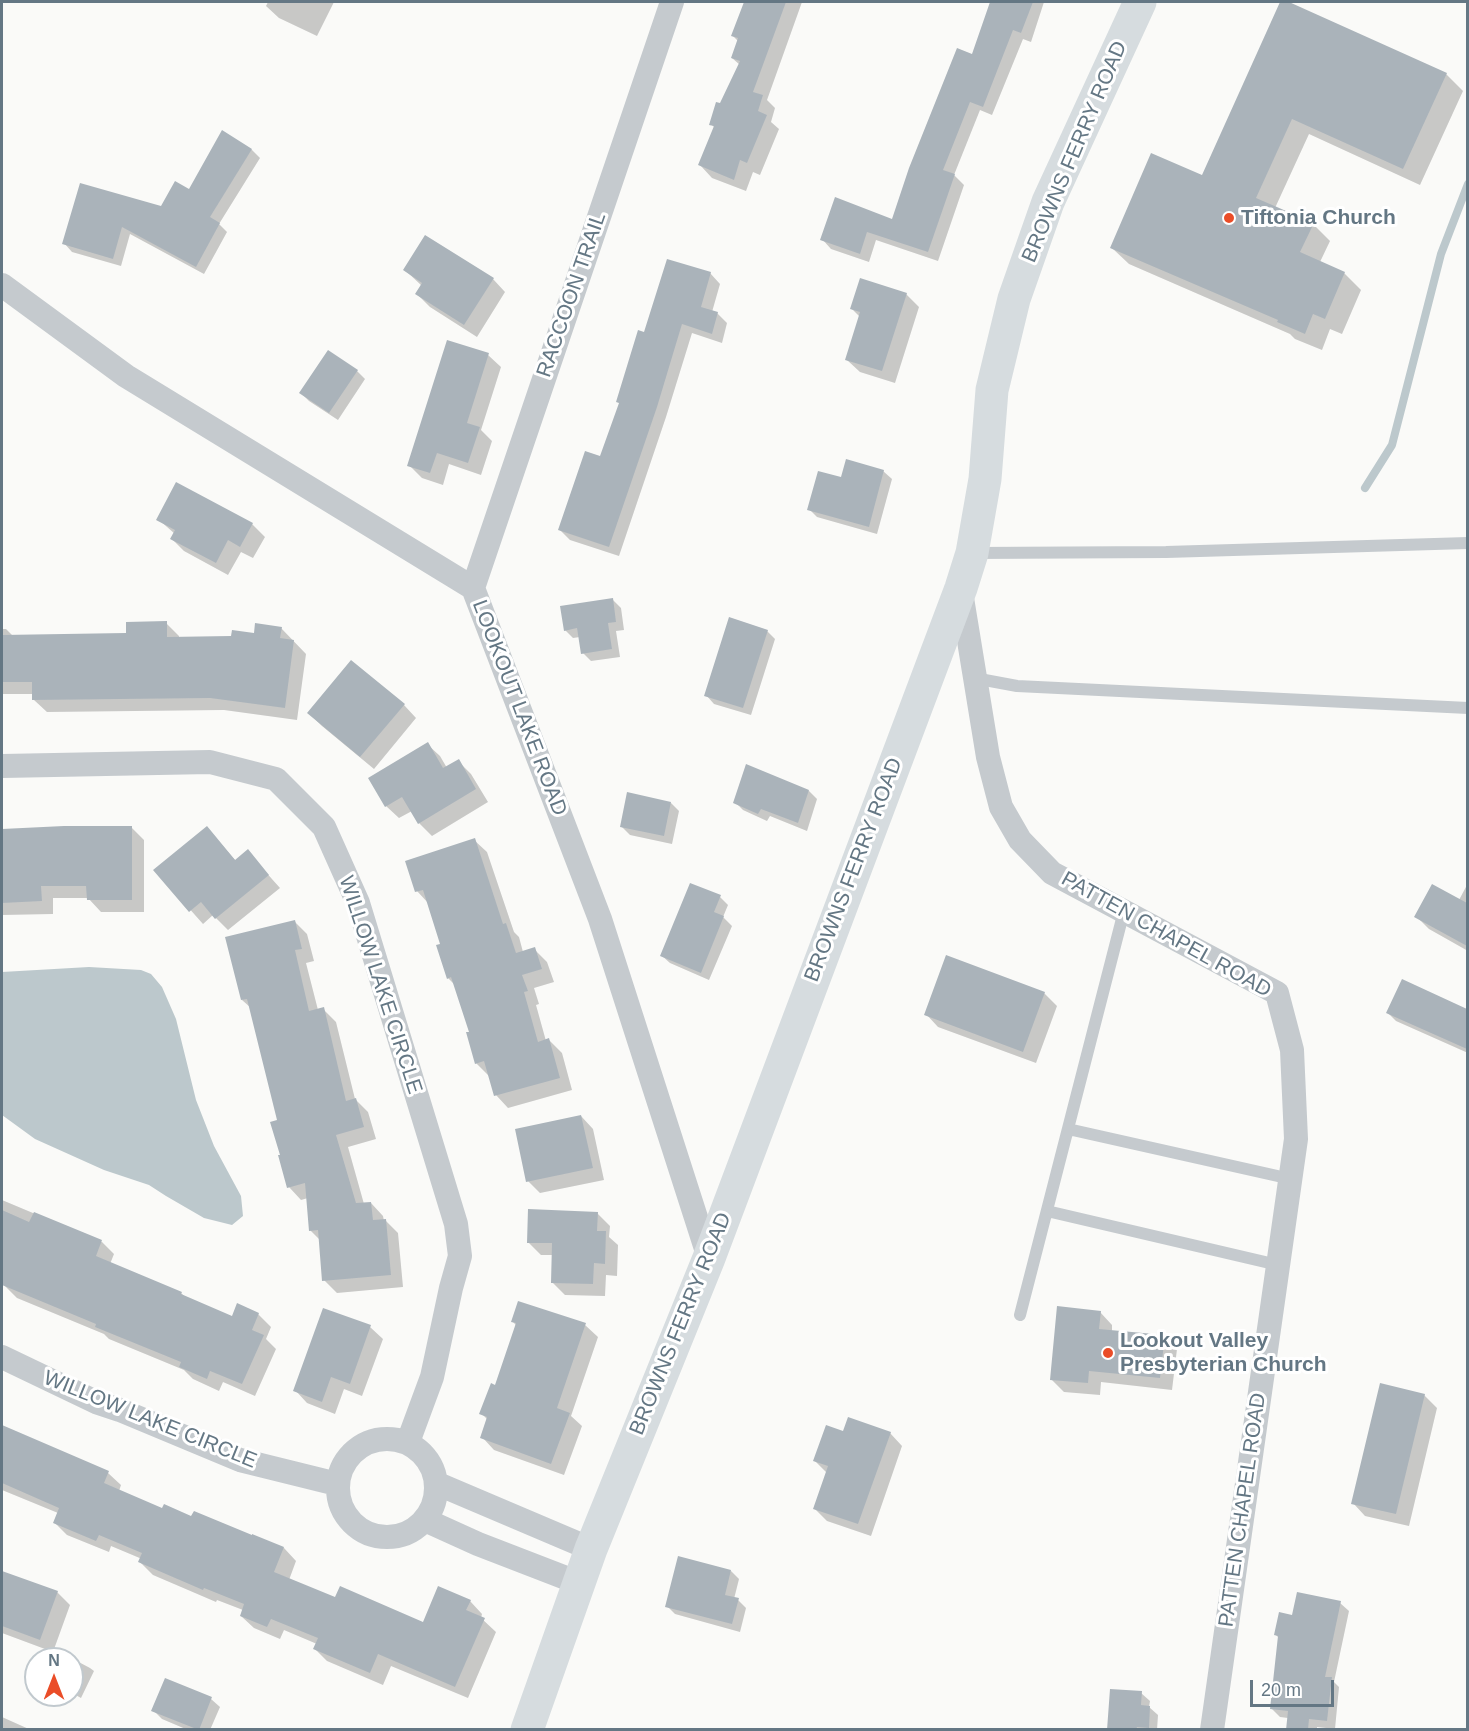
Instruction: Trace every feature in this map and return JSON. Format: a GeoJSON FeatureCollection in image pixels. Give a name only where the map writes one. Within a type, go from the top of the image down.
{"type":"FeatureCollection","features":[{"type":"Feature","properties":{"kind":"street","name":"RACCOON TRAIL"},"geometry":{"type":"LineString","coordinates":[[473,588],[672,2]]}},
{"type":"Feature","properties":{"kind":"street","name":"BROWNS FERRY ROAD"},"geometry":{"type":"LineString","coordinates":[[527,1730],[591,1549],[709,1258],[961,588],[972,553],[985,479],[992,390],[1014,299],[1048,202],[1140,2]]}},
{"type":"Feature","properties":{"kind":"street","name":"LOOKOUT LAKE ROAD"},"geometry":{"type":"LineString","coordinates":[[2,285],[126,376],[473,588],[600,919],[709,1258]]}},
{"type":"Feature","properties":{"kind":"street","name":"PATTEN CHAPEL ROAD"},"geometry":{"type":"LineString","coordinates":[[961,588],[988,757],[1001,807],[1020,840],[1052,873],[1276,993],[1292,1050],[1296,1138],[1212,1730]]}},
{"type":"Feature","properties":{"kind":"street","name":"WILLOW LAKE CIRCLE"},"geometry":{"type":"LineString","coordinates":[[2,766],[210,762],[276,778],[324,827],[359,907],[456,1224],[460,1256],[432,1377],[408,1442]]}},
{"type":"Feature","properties":{"kind":"street","name":"WILLOW LAKE CIRCLE"},"geometry":{"type":"LineString","coordinates":[[2,1357],[96,1402],[240,1460],[336,1484]]}},
{"type":"Feature","properties":{"kind":"street"},"geometry":{"type":"LineString","coordinates":[[376,1438],[408,1442],[429,1459],[438,1484],[435,1503],[425,1520],[403,1536],[376,1537],[357,1528],[342,1512],[336,1484],[349,1455],[376,1438]]}},
{"type":"Feature","properties":{"kind":"street"},"geometry":{"type":"LineString","coordinates":[[438,1484],[591,1549]]}},
{"type":"Feature","properties":{"kind":"street"},"geometry":{"type":"LineString","coordinates":[[425,1520],[478,1544],[579,1583]]}},
{"type":"Feature","properties":{"kind":"lane"},"geometry":{"type":"LineString","coordinates":[[972,553],[1166,552],[1467,543]]}},
{"type":"Feature","properties":{"kind":"lane"},"geometry":{"type":"LineString","coordinates":[[974,678],[1017,686],[1467,708]]}},
{"type":"Feature","properties":{"kind":"lane"},"geometry":{"type":"LineString","coordinates":[[1020,1315],[1124,911]]}},
{"type":"Feature","properties":{"kind":"lane"},"geometry":{"type":"LineString","coordinates":[[1068,1129],[1291,1179]]}},
{"type":"Feature","properties":{"kind":"lane"},"geometry":{"type":"LineString","coordinates":[[1047,1211],[1278,1265]]}},
{"type":"Feature","properties":{"kind":"shaded area"},"geometry":{"type":"Polygon","coordinates":[[[89,967],[141,970],[151,974],[162,987],[176,1019],[196,1100],[214,1146],[241,1196],[243,1216],[232,1225],[204,1218],[149,1185],[104,1170],[35,1139],[2,1115],[2,972],[89,967]]]}},
{"type":"Feature","properties":{"kind":"building"},"geometry":{"type":"Polygon","coordinates":[[[744,2],[786,2],[753,92],[763,95],[758,111],[767,115],[747,163],[740,160],[734,180],[698,165],[714,126],[709,125],[716,102],[720,103],[740,61],[731,58],[738,38],[731,36],[744,2]]]}},
{"type":"Feature","properties":{"kind":"building"},"geometry":{"type":"Polygon","coordinates":[[[990,2],[1033,2],[1021,33],[1013,30],[983,107],[970,102],[943,170],[955,174],[928,252],[867,232],[860,254],[820,240],[835,197],[892,219],[909,168],[957,48],[972,54],[990,2]]]}},
{"type":"Feature","properties":{"kind":"building"},"geometry":{"type":"Polygon","coordinates":[[[1280,2],[1289,2],[1447,73],[1403,169],[1292,119],[1256,198],[1314,223],[1300,252],[1345,272],[1325,319],[1313,314],[1305,334],[1277,322],[1278,320],[1110,248],[1151,153],[1202,175],[1280,2]]]}},
{"type":"Feature","properties":{"kind":"building"},"geometry":{"type":"Polygon","coordinates":[[[222,130],[252,149],[210,217],[220,223],[196,267],[122,227],[113,259],[62,244],[80,183],[161,206],[175,181],[189,189],[222,130]]]}},
{"type":"Feature","properties":{"kind":"building"},"geometry":{"type":"Polygon","coordinates":[[[425,235],[494,278],[464,325],[415,294],[422,283],[403,270],[425,235]]]}},
{"type":"Feature","properties":{"kind":"building"},"geometry":{"type":"Polygon","coordinates":[[[667,259],[711,272],[701,307],[718,312],[712,334],[682,324],[657,407],[609,547],[558,530],[585,451],[600,456],[619,403],[616,402],[638,330],[644,332],[667,259]]]}},
{"type":"Feature","properties":{"kind":"building"},"geometry":{"type":"Polygon","coordinates":[[[860,278],[907,293],[882,371],[845,360],[860,312],[850,309],[860,278]]]}},
{"type":"Feature","properties":{"kind":"building"},"geometry":{"type":"Polygon","coordinates":[[[447,340],[489,353],[467,423],[480,427],[468,463],[437,453],[430,473],[407,466],[447,340]]]}},
{"type":"Feature","properties":{"kind":"building"},"geometry":{"type":"Polygon","coordinates":[[[328,350],[358,370],[329,413],[299,393],[328,350]]]}},
{"type":"Feature","properties":{"kind":"building"},"geometry":{"type":"Polygon","coordinates":[[[846,459],[884,470],[869,527],[807,510],[818,471],[841,477],[846,459]]]}},
{"type":"Feature","properties":{"kind":"building"},"geometry":{"type":"Polygon","coordinates":[[[176,482],[253,523],[240,547],[228,540],[216,563],[170,539],[175,530],[156,520],[176,482]]]}},
{"type":"Feature","properties":{"kind":"building"},"geometry":{"type":"Polygon","coordinates":[[[613,598],[616,622],[608,623],[612,649],[581,654],[577,628],[564,631],[560,606],[613,598]]]}},
{"type":"Feature","properties":{"kind":"building"},"geometry":{"type":"Polygon","coordinates":[[[729,617],[768,630],[743,708],[704,696],[729,617]]]}},
{"type":"Feature","properties":{"kind":"building"},"geometry":{"type":"Polygon","coordinates":[[[167,621],[167,637],[231,636],[232,630],[254,633],[255,623],[282,627],[280,638],[294,640],[285,708],[210,698],[32,700],[32,682],[2,682],[2,635],[126,633],[126,622],[167,621]]]}},
{"type":"Feature","properties":{"kind":"building"},"geometry":{"type":"Polygon","coordinates":[[[351,660],[405,704],[360,757],[307,713],[351,660]]]}},
{"type":"Feature","properties":{"kind":"building"},"geometry":{"type":"Polygon","coordinates":[[[428,742],[443,768],[459,759],[476,789],[418,824],[402,797],[385,807],[368,778],[428,742]]]}},
{"type":"Feature","properties":{"kind":"building"},"geometry":{"type":"Polygon","coordinates":[[[746,764],[809,790],[798,823],[761,809],[758,814],[733,803],[746,764]]]}},
{"type":"Feature","properties":{"kind":"building"},"geometry":{"type":"Polygon","coordinates":[[[627,792],[671,802],[664,836],[620,827],[627,792]]]}},
{"type":"Feature","properties":{"kind":"building"},"geometry":{"type":"Polygon","coordinates":[[[132,826],[132,900],[87,900],[86,886],[41,886],[42,901],[2,903],[2,829],[132,826]]]}},
{"type":"Feature","properties":{"kind":"building"},"geometry":{"type":"Polygon","coordinates":[[[207,826],[235,860],[248,849],[269,875],[215,919],[201,902],[189,912],[153,870],[207,826]]]}},
{"type":"Feature","properties":{"kind":"building"},"geometry":{"type":"Polygon","coordinates":[[[475,838],[503,924],[506,923],[516,953],[535,947],[542,969],[522,975],[528,991],[524,992],[538,1042],[549,1038],[560,1078],[494,1096],[484,1061],[475,1064],[466,1032],[469,1032],[451,977],[447,979],[436,945],[440,944],[423,890],[415,892],[405,861],[475,838]]]}},
{"type":"Feature","properties":{"kind":"building"},"geometry":{"type":"Polygon","coordinates":[[[690,883],[721,895],[714,912],[724,916],[701,973],[660,956],[690,883]]]}},
{"type":"Feature","properties":{"kind":"building"},"geometry":{"type":"Polygon","coordinates":[[[1432,884],[1467,903],[1467,946],[1414,917],[1432,884]]]}},
{"type":"Feature","properties":{"kind":"building"},"geometry":{"type":"Polygon","coordinates":[[[295,920],[302,949],[295,950],[309,1011],[324,1007],[346,1101],[356,1098],[364,1127],[336,1135],[356,1203],[371,1202],[373,1220],[386,1219],[391,1275],[322,1281],[318,1230],[309,1231],[305,1183],[287,1188],[278,1155],[280,1155],[270,1122],[277,1120],[247,999],[241,1000],[225,937],[295,920]]]}},
{"type":"Feature","properties":{"kind":"building"},"geometry":{"type":"Polygon","coordinates":[[[946,955],[1045,992],[1023,1052],[924,1015],[946,955]]]}},
{"type":"Feature","properties":{"kind":"building"},"geometry":{"type":"Polygon","coordinates":[[[1402,979],[1467,1009],[1467,1049],[1386,1013],[1402,979]]]}},
{"type":"Feature","properties":{"kind":"building"},"geometry":{"type":"Polygon","coordinates":[[[581,1115],[593,1168],[526,1182],[515,1129],[581,1115]]]}},
{"type":"Feature","properties":{"kind":"building"},"geometry":{"type":"Polygon","coordinates":[[[528,1209],[598,1212],[597,1231],[606,1231],[605,1264],[594,1263],[593,1284],[551,1283],[552,1243],[527,1243],[528,1209]]]}},
{"type":"Feature","properties":{"kind":"building"},"geometry":{"type":"Polygon","coordinates":[[[2,1210],[29,1222],[34,1212],[102,1240],[96,1256],[232,1316],[237,1303],[259,1313],[252,1330],[264,1335],[242,1384],[210,1371],[207,1379],[179,1367],[181,1362],[95,1327],[96,1324],[2,1285],[2,1210]]]}},
{"type":"Feature","properties":{"kind":"building"},"geometry":{"type":"Polygon","coordinates":[[[518,1301],[586,1323],[557,1408],[570,1413],[551,1464],[480,1438],[487,1417],[479,1414],[491,1383],[495,1385],[516,1323],[511,1322],[518,1301]]]}},
{"type":"Feature","properties":{"kind":"building","name":"Lookout Valley Presbyterian Church"},"geometry":{"type":"Polygon","coordinates":[[[1057,1306],[1101,1311],[1099,1329],[1165,1335],[1160,1378],[1089,1371],[1088,1383],[1050,1380],[1057,1306]]]}},
{"type":"Feature","properties":{"kind":"building"},"geometry":{"type":"Polygon","coordinates":[[[323,1308],[371,1325],[350,1384],[331,1377],[322,1402],[293,1391],[323,1308]]]}},
{"type":"Feature","properties":{"kind":"building"},"geometry":{"type":"Polygon","coordinates":[[[1380,1383],[1425,1394],[1396,1514],[1351,1504],[1380,1383]]]}},
{"type":"Feature","properties":{"kind":"building"},"geometry":{"type":"Polygon","coordinates":[[[848,1417],[891,1432],[858,1524],[813,1509],[828,1466],[813,1461],[826,1425],[843,1431],[848,1417]]]}},
{"type":"Feature","properties":{"kind":"building"},"geometry":{"type":"Polygon","coordinates":[[[2,1425],[109,1471],[104,1483],[162,1508],[164,1504],[191,1516],[194,1511],[284,1547],[274,1572],[335,1597],[340,1586],[423,1622],[438,1586],[471,1600],[466,1610],[485,1618],[455,1687],[378,1654],[370,1673],[313,1649],[318,1638],[271,1619],[267,1627],[240,1616],[244,1604],[204,1588],[203,1590],[138,1562],[142,1553],[99,1535],[96,1541],[53,1523],[59,1508],[2,1483],[2,1425]]]}},
{"type":"Feature","properties":{"kind":"building"},"geometry":{"type":"Polygon","coordinates":[[[678,1556],[731,1570],[725,1595],[739,1598],[732,1624],[665,1607],[678,1556]]]}},
{"type":"Feature","properties":{"kind":"building"},"geometry":{"type":"Polygon","coordinates":[[[2,1571],[58,1591],[40,1640],[2,1626],[2,1571]]]}},
{"type":"Feature","properties":{"kind":"building"},"geometry":{"type":"Polygon","coordinates":[[[1297,1592],[1341,1601],[1325,1677],[1332,1677],[1327,1721],[1309,1719],[1308,1730],[1286,1730],[1288,1711],[1270,1709],[1278,1636],[1274,1635],[1279,1612],[1292,1615],[1297,1592]]]}},
{"type":"Feature","properties":{"kind":"building"},"geometry":{"type":"Polygon","coordinates":[[[165,1678],[212,1697],[199,1730],[151,1711],[165,1678]]]}},
{"type":"Feature","properties":{"kind":"building"},"geometry":{"type":"Polygon","coordinates":[[[1110,1689],[1142,1691],[1141,1705],[1150,1706],[1149,1728],[1107,1730],[1110,1689]]]}},
{"type":"Feature","properties":{"kind":"waterway"},"geometry":{"type":"LineString","coordinates":[[1365,488],[1392,445],[1441,254],[1468,184]]}},
{"type":"Feature","properties":{"kind":"place","name":"Tiftonia Church"},"geometry":{"type":"Point","coordinates":[1229,218]}},
{"type":"Feature","properties":{"kind":"place","name":"Lookout Valley Presbyterian Church"},"geometry":{"type":"Point","coordinates":[1108,1353]}}]}
